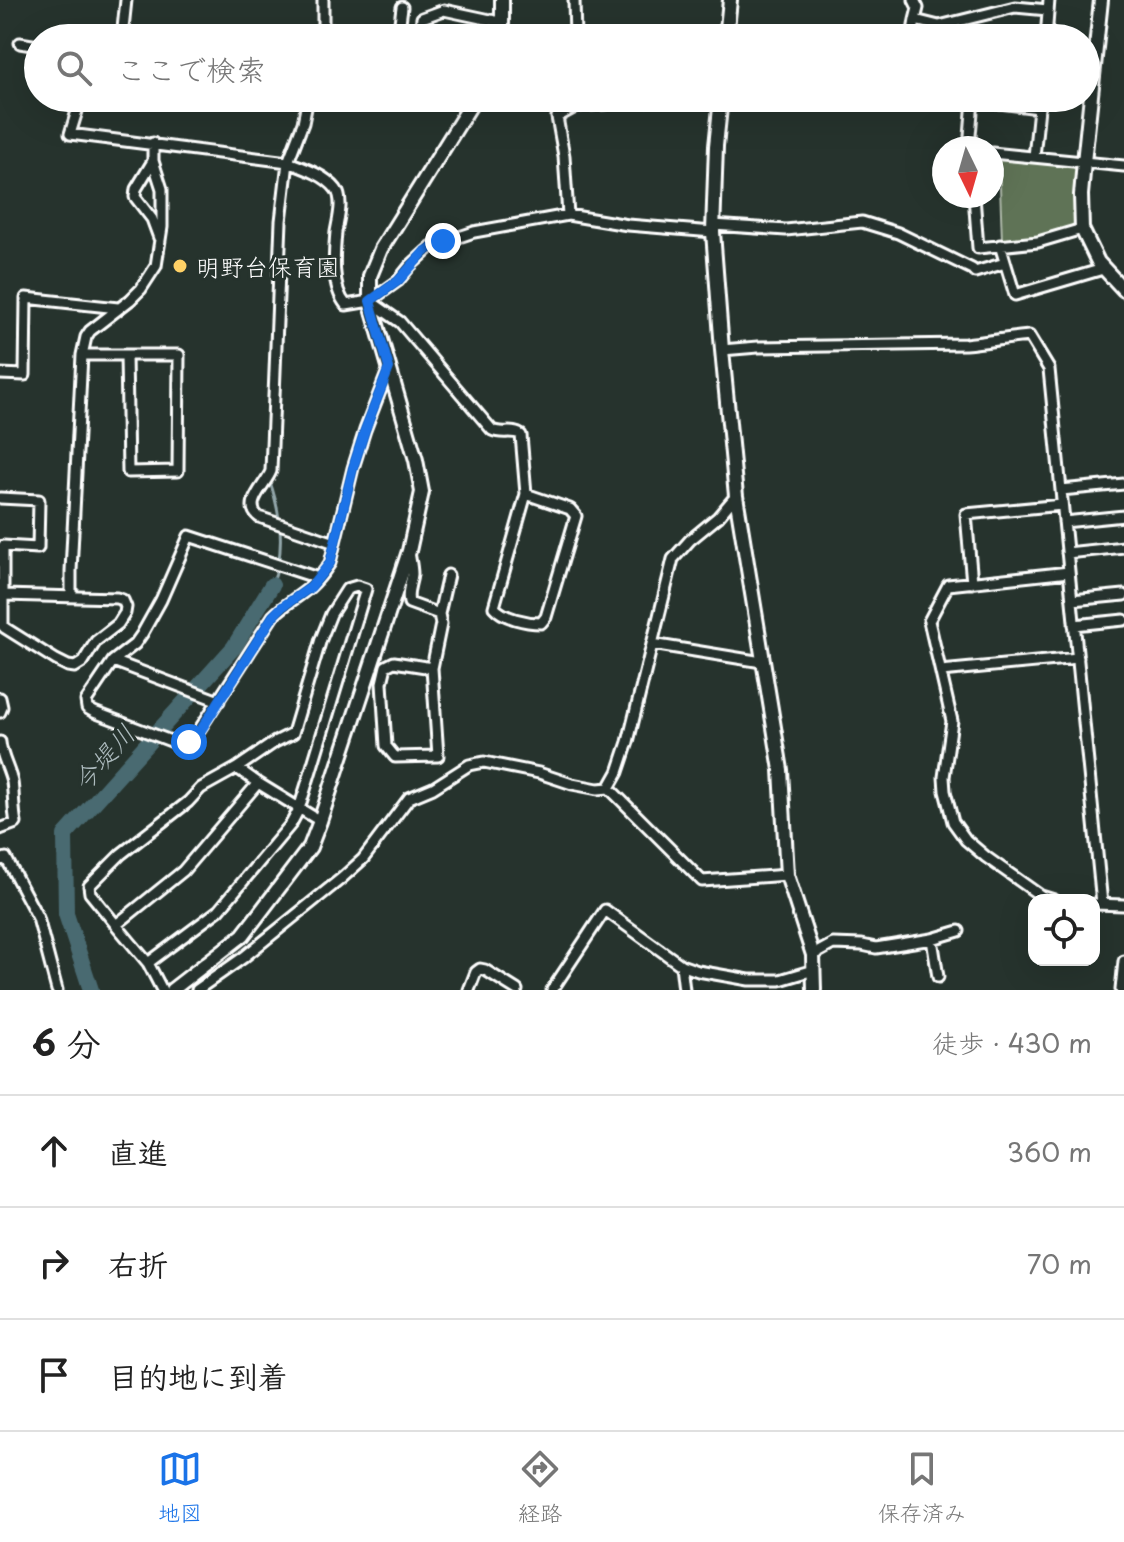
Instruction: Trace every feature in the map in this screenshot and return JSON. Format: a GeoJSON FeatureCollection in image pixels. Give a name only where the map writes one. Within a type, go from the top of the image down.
{"type":"FeatureCollection","features":[{"type":"Feature","properties":{"kind":"street"},"geometry":{"type":"LineString","coordinates":[[123,24],[126,0]]}},
{"type":"Feature","properties":{"kind":"street"},"geometry":{"type":"LineString","coordinates":[[321,24],[323,0]]}},
{"type":"Feature","properties":{"kind":"street"},"geometry":{"type":"LineString","coordinates":[[421,24],[422,18],[443,5],[502,24],[502,0]]}},
{"type":"Feature","properties":{"kind":"street"},"geometry":{"type":"LineString","coordinates":[[574,0],[575,24]]}},
{"type":"Feature","properties":{"kind":"street"},"geometry":{"type":"LineString","coordinates":[[727,24],[730,0]]}},
{"type":"Feature","properties":{"kind":"street"},"geometry":{"type":"LineString","coordinates":[[914,0],[918,8],[914,24]]}},
{"type":"Feature","properties":{"kind":"street"},"geometry":{"type":"LineString","coordinates":[[1098,24],[1101,0]]}},
{"type":"Feature","properties":{"kind":"street"},"geometry":{"type":"LineString","coordinates":[[947,24],[1015,7],[1049,5]]}},
{"type":"Feature","properties":{"kind":"street"},"geometry":{"type":"LineString","coordinates":[[400,24],[402,7]]}},
{"type":"Feature","properties":{"kind":"street"},"geometry":{"type":"LineString","coordinates":[[915,20],[931,24]]}},
{"type":"Feature","properties":{"kind":"street"},"geometry":{"type":"LineString","coordinates":[[20,43],[24,44]]}},
{"type":"Feature","properties":{"kind":"street"},"geometry":{"type":"LineString","coordinates":[[77,112],[70,134],[288,162],[311,170],[338,191],[340,200],[335,258],[340,298],[346,305],[370,301],[398,281],[432,246],[474,232],[568,215],[628,225],[786,230],[862,222],[898,233],[975,272],[1005,263]]}},
{"type":"Feature","properties":{"kind":"street"},"geometry":{"type":"LineString","coordinates":[[305,112],[288,162],[281,221],[272,459],[268,479],[251,508],[259,517],[335,543]]}},
{"type":"Feature","properties":{"kind":"street"},"geometry":{"type":"LineString","coordinates":[[172,990],[243,935],[310,847],[320,821],[409,551],[422,492],[416,460],[370,301],[370,276],[381,249],[466,112]]}},
{"type":"Feature","properties":{"kind":"street"},"geometry":{"type":"LineString","coordinates":[[564,112],[557,117],[564,156],[568,215]]}},
{"type":"Feature","properties":{"kind":"street"},"geometry":{"type":"LineString","coordinates":[[720,112],[713,228],[736,496],[781,770],[787,875],[813,955],[814,990]]}},
{"type":"Feature","properties":{"kind":"street"},"geometry":{"type":"LineString","coordinates":[[970,136],[972,112]]}},
{"type":"Feature","properties":{"kind":"street"},"geometry":{"type":"LineString","coordinates":[[1034,157],[1038,112]]}},
{"type":"Feature","properties":{"kind":"street"},"geometry":{"type":"LineString","coordinates":[[1089,112],[1081,195],[1082,229],[1103,269],[1124,290]]}},
{"type":"Feature","properties":{"kind":"street"},"geometry":{"type":"LineString","coordinates":[[71,596],[82,355],[86,337],[141,289],[156,266],[162,227],[162,189],[153,161],[153,143]]}},
{"type":"Feature","properties":{"kind":"street"},"geometry":{"type":"LineString","coordinates":[[1004,154],[1124,166]]}},
{"type":"Feature","properties":{"kind":"street"},"geometry":{"type":"LineString","coordinates":[[153,161],[136,189],[135,197],[152,219],[160,241]]}},
{"type":"Feature","properties":{"kind":"street"},"geometry":{"type":"LineString","coordinates":[[975,208],[978,248],[1038,242],[1082,229]]}},
{"type":"Feature","properties":{"kind":"street"},"geometry":{"type":"LineString","coordinates":[[1000,245],[1015,295],[1103,269]]}},
{"type":"Feature","properties":{"kind":"street"},"geometry":{"type":"LineString","coordinates":[[0,374],[25,375],[26,298],[118,308]]}},
{"type":"Feature","properties":{"kind":"street"},"geometry":{"type":"LineString","coordinates":[[370,301],[400,322],[492,430],[521,435],[526,494],[494,607],[500,613],[541,623],[546,617],[576,516],[570,509],[526,494]]}},
{"type":"Feature","properties":{"kind":"street"},"geometry":{"type":"LineString","coordinates":[[722,350],[965,344],[1029,336],[1049,369],[1078,658],[1097,894]]}},
{"type":"Feature","properties":{"kind":"street"},"geometry":{"type":"LineString","coordinates":[[82,355],[126,355],[179,355],[178,471],[128,472],[126,355]]}},
{"type":"Feature","properties":{"kind":"street"},"geometry":{"type":"LineString","coordinates":[[318,578],[189,536],[161,600],[142,634],[135,644],[113,661],[86,701],[88,709],[176,743],[194,738],[273,616],[311,587],[330,563],[353,468],[389,368]]}},
{"type":"Feature","properties":{"kind":"street"},"geometry":{"type":"LineString","coordinates":[[1061,490],[1124,484]]}},
{"type":"Feature","properties":{"kind":"street"},"geometry":{"type":"LineString","coordinates":[[609,788],[628,742],[673,559],[736,496]]}},
{"type":"Feature","properties":{"kind":"street"},"geometry":{"type":"LineString","coordinates":[[0,498],[39,500],[38,548],[3,546],[3,595],[5,628],[56,660],[75,667],[83,662],[96,641],[118,624],[126,607],[123,600],[117,598],[3,595]]}},
{"type":"Feature","properties":{"kind":"street"},"geometry":{"type":"LineString","coordinates":[[972,583],[966,514],[1062,505]]}},
{"type":"Feature","properties":{"kind":"street"},"geometry":{"type":"LineString","coordinates":[[1064,522],[1124,516]]}},
{"type":"Feature","properties":{"kind":"street"},"geometry":{"type":"LineString","coordinates":[[1067,553],[1124,547]]}},
{"type":"Feature","properties":{"kind":"street"},"geometry":{"type":"LineString","coordinates":[[409,551],[412,571],[407,589],[409,603],[439,614]]}},
{"type":"Feature","properties":{"kind":"street"},"geometry":{"type":"LineString","coordinates":[[1038,894],[986,857],[966,840],[953,822],[944,777],[952,721],[929,621],[948,585],[1069,572]]}},
{"type":"Feature","properties":{"kind":"street"},"geometry":{"type":"LineString","coordinates":[[432,668],[394,662],[386,666],[382,683],[386,746],[395,757],[438,756],[432,668],[448,575]]}},
{"type":"Feature","properties":{"kind":"street"},"geometry":{"type":"LineString","coordinates":[[148,963],[219,910],[291,824],[299,809],[366,589],[357,586],[347,589],[331,614],[293,733],[201,788],[188,802],[121,854],[89,886],[90,893],[148,963],[162,990]]}},
{"type":"Feature","properties":{"kind":"street"},"geometry":{"type":"LineString","coordinates":[[1072,600],[1124,595]]}},
{"type":"Feature","properties":{"kind":"street"},"geometry":{"type":"LineString","coordinates":[[1074,625],[1124,620]]}},
{"type":"Feature","properties":{"kind":"street"},"geometry":{"type":"LineString","coordinates":[[652,644],[762,662]]}},
{"type":"Feature","properties":{"kind":"street"},"geometry":{"type":"LineString","coordinates":[[941,671],[1078,658]]}},
{"type":"Feature","properties":{"kind":"street"},"geometry":{"type":"LineString","coordinates":[[113,661],[219,701]]}},
{"type":"Feature","properties":{"kind":"street"},"geometry":{"type":"LineString","coordinates":[[0,698],[0,712]]}},
{"type":"Feature","properties":{"kind":"street"},"geometry":{"type":"LineString","coordinates":[[0,742],[12,781],[16,823],[0,829]]}},
{"type":"Feature","properties":{"kind":"street"},"geometry":{"type":"LineString","coordinates":[[197,990],[290,921],[363,859],[409,798],[433,788],[469,765],[484,762],[539,773],[572,784],[609,788]]}},
{"type":"Feature","properties":{"kind":"street"},"geometry":{"type":"LineString","coordinates":[[237,768],[320,821]]}},
{"type":"Feature","properties":{"kind":"street"},"geometry":{"type":"LineString","coordinates":[[116,925],[183,871],[258,783]]}},
{"type":"Feature","properties":{"kind":"street"},"geometry":{"type":"LineString","coordinates":[[609,788],[702,881],[787,875]]}},
{"type":"Feature","properties":{"kind":"street"},"geometry":{"type":"LineString","coordinates":[[0,860],[6,858],[38,918],[57,990]]}},
{"type":"Feature","properties":{"kind":"street"},"geometry":{"type":"LineString","coordinates":[[1100,904],[1124,905]]}},
{"type":"Feature","properties":{"kind":"street"},"geometry":{"type":"LineString","coordinates":[[552,990],[605,910],[681,965],[698,971],[749,980],[780,980],[814,970]]}},
{"type":"Feature","properties":{"kind":"street"},"geometry":{"type":"LineString","coordinates":[[813,955],[833,944],[876,948],[932,939],[959,931]]}},
{"type":"Feature","properties":{"kind":"street"},"geometry":{"type":"LineString","coordinates":[[932,939],[938,977]]}},
{"type":"Feature","properties":{"kind":"street"},"geometry":{"type":"LineString","coordinates":[[1121,990],[1124,961]]}},
{"type":"Feature","properties":{"kind":"street"},"geometry":{"type":"LineString","coordinates":[[681,965],[684,990]]}},
{"type":"Feature","properties":{"kind":"street"},"geometry":{"type":"LineString","coordinates":[[469,990],[480,969],[517,990]]}},
{"type":"Feature","properties":{"kind":"green space"},"geometry":{"type":"Polygon","coordinates":[[[1004,158],[1072,165],[1077,171],[1075,223],[1051,235],[1002,241],[1004,158]]]}},
{"type":"Feature","properties":{"kind":"waterway"},"geometry":{"type":"LineString","coordinates":[[269,479],[280,532],[279,558],[272,585]]}},
{"type":"Feature","properties":{"kind":"waterway","name":"今堤川"},"geometry":{"type":"LineString","coordinates":[[91,990],[66,914],[65,835],[234,647],[272,585]]}},
{"type":"Feature","properties":{"kind":"place","name":"明野台保育園"},"geometry":{"type":"Point","coordinates":[180,266]}},
{"type":"Feature","properties":{"kind":"route"},"geometry":{"type":"LineString","coordinates":[[189,742],[201,730],[273,616],[311,587],[330,563],[353,468],[389,368],[370,301],[398,281],[424,252],[443,241]]}}]}
